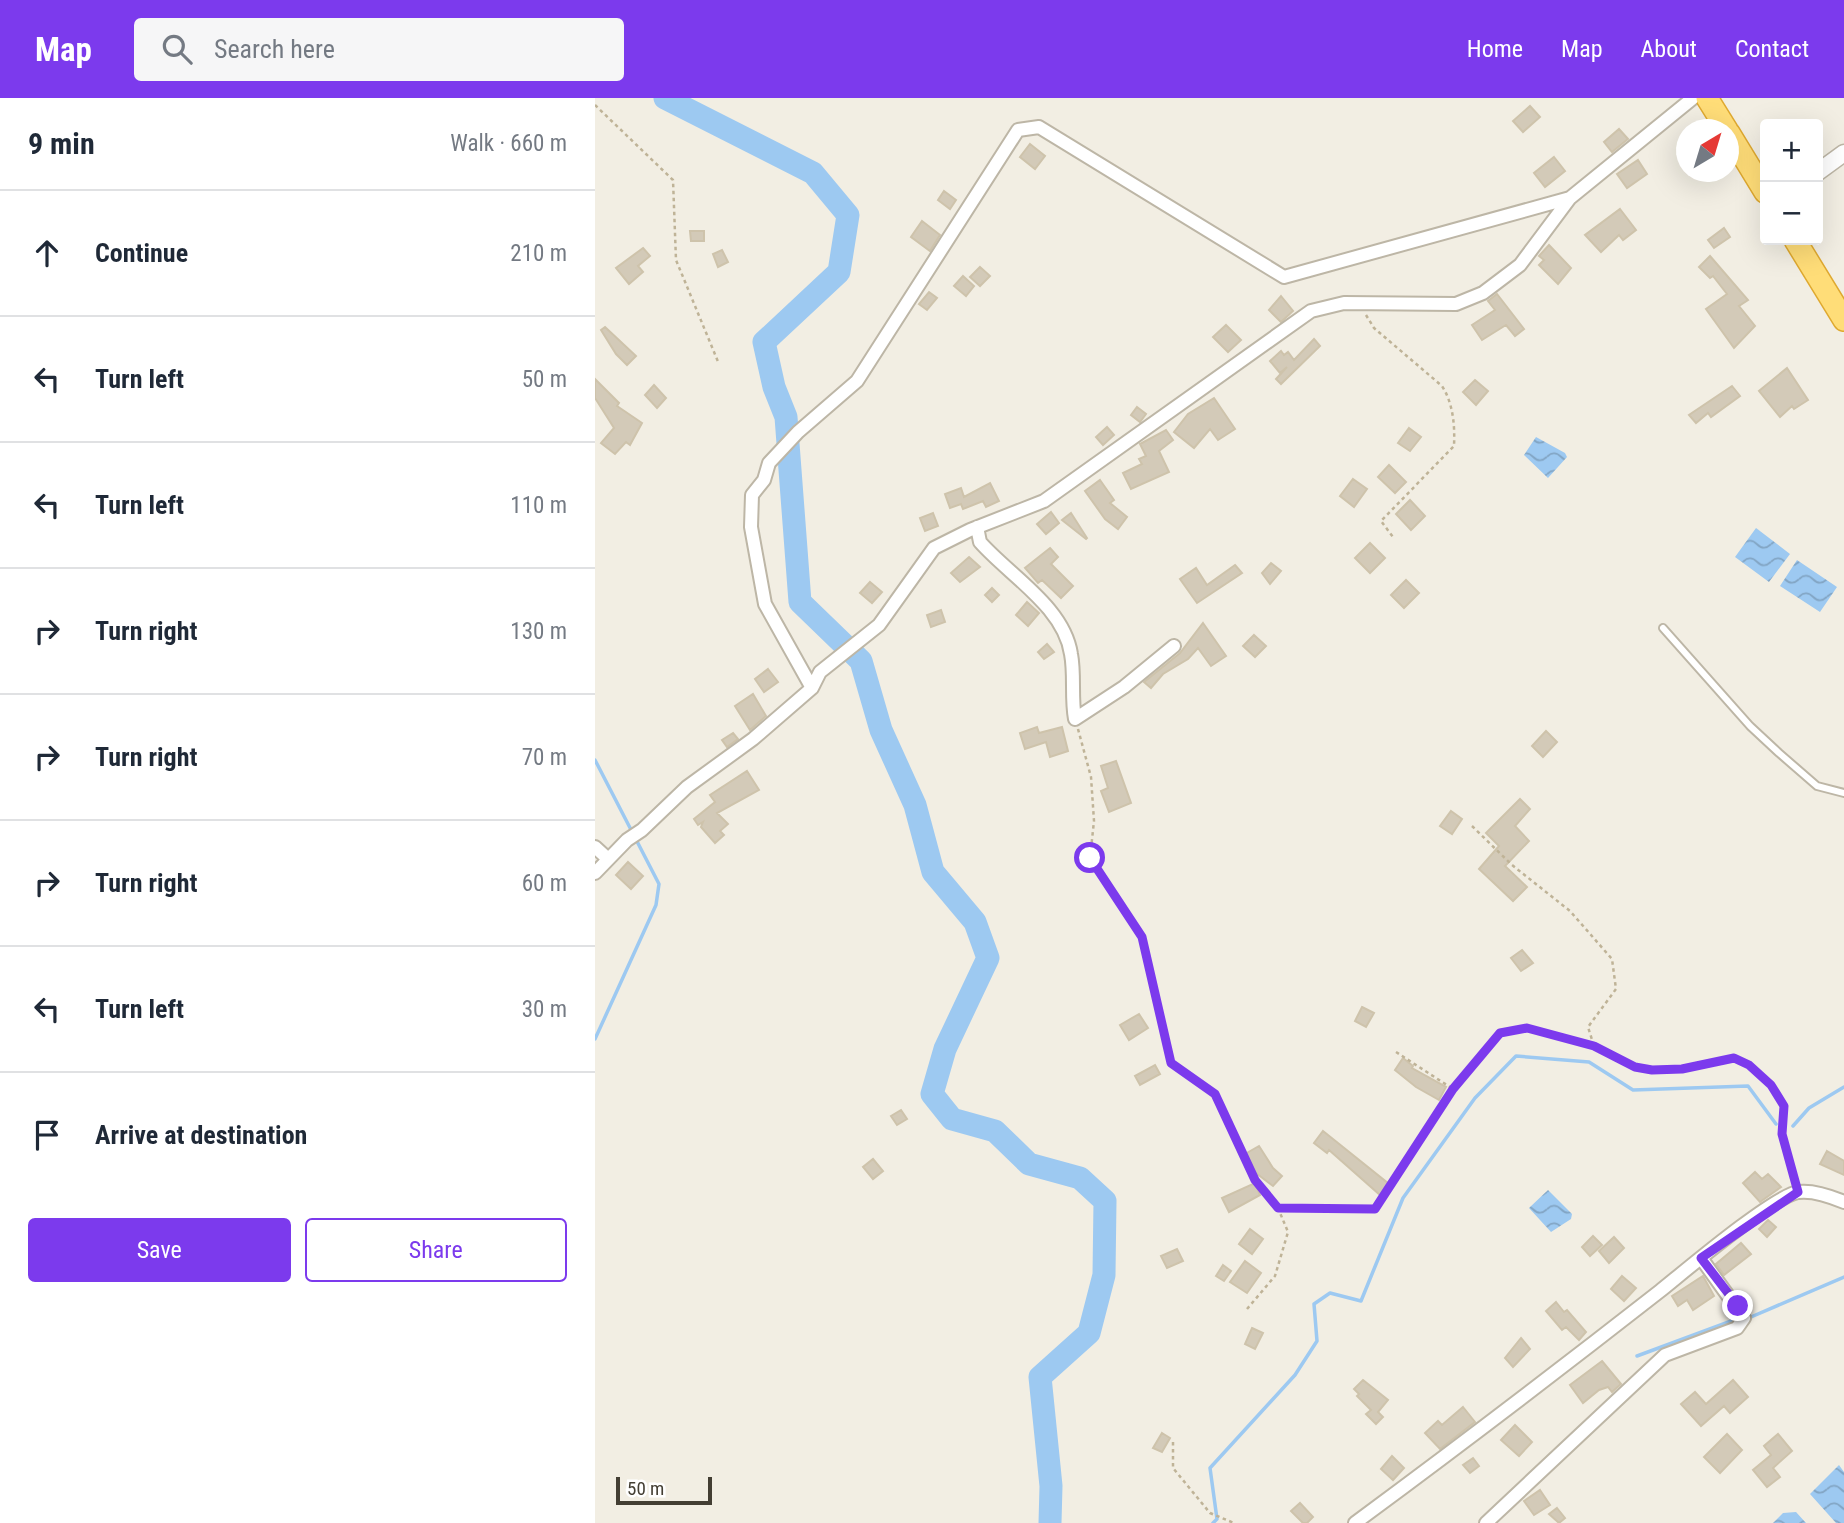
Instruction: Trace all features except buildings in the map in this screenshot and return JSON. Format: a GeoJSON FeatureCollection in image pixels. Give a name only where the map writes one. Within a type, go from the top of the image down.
{"type":"FeatureCollection","features":[{"type":"Feature","properties":{"kind":"highway"},"geometry":{"type":"LineString","coordinates":[[1707,98],[1720,119]]}},
{"type":"Feature","properties":{"kind":"highway"},"geometry":{"type":"LineString","coordinates":[[1739,149],[1760,184]]}},
{"type":"Feature","properties":{"kind":"highway"},"geometry":{"type":"LineString","coordinates":[[1798,245],[1844,320]]}},
{"type":"Feature","properties":{"kind":"street"},"geometry":{"type":"LineString","coordinates":[[595,873],[627,839],[642,830],[687,788],[753,738],[812,688],[820,672],[879,625],[934,548],[977,527],[1044,501],[1311,311],[1344,303],[1456,304],[1483,293],[1520,265],[1570,198],[1693,98]]}},
{"type":"Feature","properties":{"kind":"street"},"geometry":{"type":"LineString","coordinates":[[812,688],[765,604],[751,527],[752,495],[764,480],[769,463],[798,432],[857,381],[1018,130],[1039,127],[1285,277],[1570,198]]}},
{"type":"Feature","properties":{"kind":"street"},"geometry":{"type":"LineString","coordinates":[[1823,168],[1844,153]]}},
{"type":"Feature","properties":{"kind":"street"},"geometry":{"type":"LineString","coordinates":[[977,527],[980,542],[1056,615],[1066,632],[1071,655],[1075,719],[1124,687],[1174,646]]}},
{"type":"Feature","properties":{"kind":"street"},"geometry":{"type":"LineString","coordinates":[[595,847],[607,858]]}},
{"type":"Feature","properties":{"kind":"street"},"geometry":{"type":"LineString","coordinates":[[1355,1523],[1773,1206],[1798,1192],[1826,1194],[1844,1202]]}},
{"type":"Feature","properties":{"kind":"street"},"geometry":{"type":"LineString","coordinates":[[1486,1523],[1665,1355],[1737,1328],[1744,1318],[1701,1258]]}},
{"type":"Feature","properties":{"kind":"lane"},"geometry":{"type":"LineString","coordinates":[[1663,628],[1749,726],[1817,786],[1844,793]]}},
{"type":"Feature","properties":{"kind":"path"},"geometry":{"type":"LineString","coordinates":[[595,105],[673,180],[676,260],[719,364]]}},
{"type":"Feature","properties":{"kind":"path"},"geometry":{"type":"LineString","coordinates":[[1359,303],[1374,328],[1441,386],[1449,397],[1454,446],[1381,521],[1394,537]]}},
{"type":"Feature","properties":{"kind":"path"},"geometry":{"type":"LineString","coordinates":[[1075,719],[1091,777],[1094,821],[1090,858],[1142,937],[1171,1063],[1215,1094],[1255,1180],[1278,1208],[1288,1232],[1275,1276],[1247,1309]]}},
{"type":"Feature","properties":{"kind":"path"},"geometry":{"type":"LineString","coordinates":[[1472,826],[1512,865],[1570,911],[1612,959],[1616,989],[1588,1027],[1594,1046]]}},
{"type":"Feature","properties":{"kind":"path"},"geometry":{"type":"LineString","coordinates":[[1278,1208],[1375,1209],[1453,1089],[1500,1033],[1527,1028],[1594,1046],[1635,1067],[1652,1070],[1682,1069],[1734,1058],[1749,1065],[1771,1085],[1784,1106],[1782,1134],[1798,1192]]}},
{"type":"Feature","properties":{"kind":"path"},"geometry":{"type":"LineString","coordinates":[[1396,1052],[1453,1089]]}},
{"type":"Feature","properties":{"kind":"path"},"geometry":{"type":"LineString","coordinates":[[1173,1442],[1174,1468],[1210,1513],[1234,1523]]}},
{"type":"Feature","properties":{"kind":"water"},"geometry":{"type":"Polygon","coordinates":[[[1536,437],[1565,453],[1567,457],[1548,478],[1524,455],[1536,437]]]}},
{"type":"Feature","properties":{"kind":"water"},"geometry":{"type":"Polygon","coordinates":[[[1756,528],[1790,554],[1769,582],[1735,557],[1756,528]]]}},
{"type":"Feature","properties":{"kind":"water"},"geometry":{"type":"Polygon","coordinates":[[[1797,560],[1837,587],[1820,612],[1780,586],[1797,560]]]}},
{"type":"Feature","properties":{"kind":"water"},"geometry":{"type":"Polygon","coordinates":[[[1548,1190],[1572,1214],[1571,1219],[1551,1232],[1529,1208],[1548,1190]]]}},
{"type":"Feature","properties":{"kind":"water"},"geometry":{"type":"Polygon","coordinates":[[[1839,1465],[1844,1472],[1844,1523],[1836,1523],[1810,1494],[1839,1465]]]}},
{"type":"Feature","properties":{"kind":"water"},"geometry":{"type":"Polygon","coordinates":[[[1796,1512],[1806,1523],[1773,1523],[1783,1513],[1796,1512]]]}},
{"type":"Feature","properties":{"kind":"waterway"},"geometry":{"type":"LineString","coordinates":[[665,98],[813,173],[848,215],[839,272],[764,342],[774,387],[786,417],[800,602],[861,661],[881,730],[915,805],[933,872],[975,922],[988,958],[945,1049],[932,1094],[952,1119],[995,1131],[1029,1164],[1080,1178],[1105,1201],[1104,1275],[1089,1333],[1040,1377],[1051,1486],[1050,1523]]}},
{"type":"Feature","properties":{"kind":"waterway"},"geometry":{"type":"LineString","coordinates":[[595,760],[659,884],[656,905],[595,1039]]}},
{"type":"Feature","properties":{"kind":"waterway"},"geometry":{"type":"LineString","coordinates":[[1213,1523],[1217,1519],[1210,1468],[1295,1375],[1317,1341],[1314,1304],[1330,1293],[1361,1301],[1403,1198],[1475,1098],[1516,1056],[1589,1062],[1633,1090],[1748,1086],[1776,1124]]}},
{"type":"Feature","properties":{"kind":"waterway"},"geometry":{"type":"LineString","coordinates":[[1793,1126],[1809,1108],[1844,1087]]}},
{"type":"Feature","properties":{"kind":"waterway"},"geometry":{"type":"LineString","coordinates":[[1751,1317],[1844,1277]]}},
{"type":"Feature","properties":{"kind":"waterway"},"geometry":{"type":"LineString","coordinates":[[1637,1356],[1734,1320]]}},
{"type":"Feature","properties":{"kind":"route"},"geometry":{"type":"LineString","coordinates":[[1090,858],[1142,937],[1171,1063],[1215,1094],[1255,1180],[1278,1208],[1375,1209],[1453,1089],[1500,1033],[1527,1028],[1594,1046],[1635,1067],[1652,1070],[1682,1069],[1734,1058],[1749,1065],[1771,1085],[1784,1106],[1782,1134],[1798,1192],[1701,1258],[1738,1306]]}}]}
